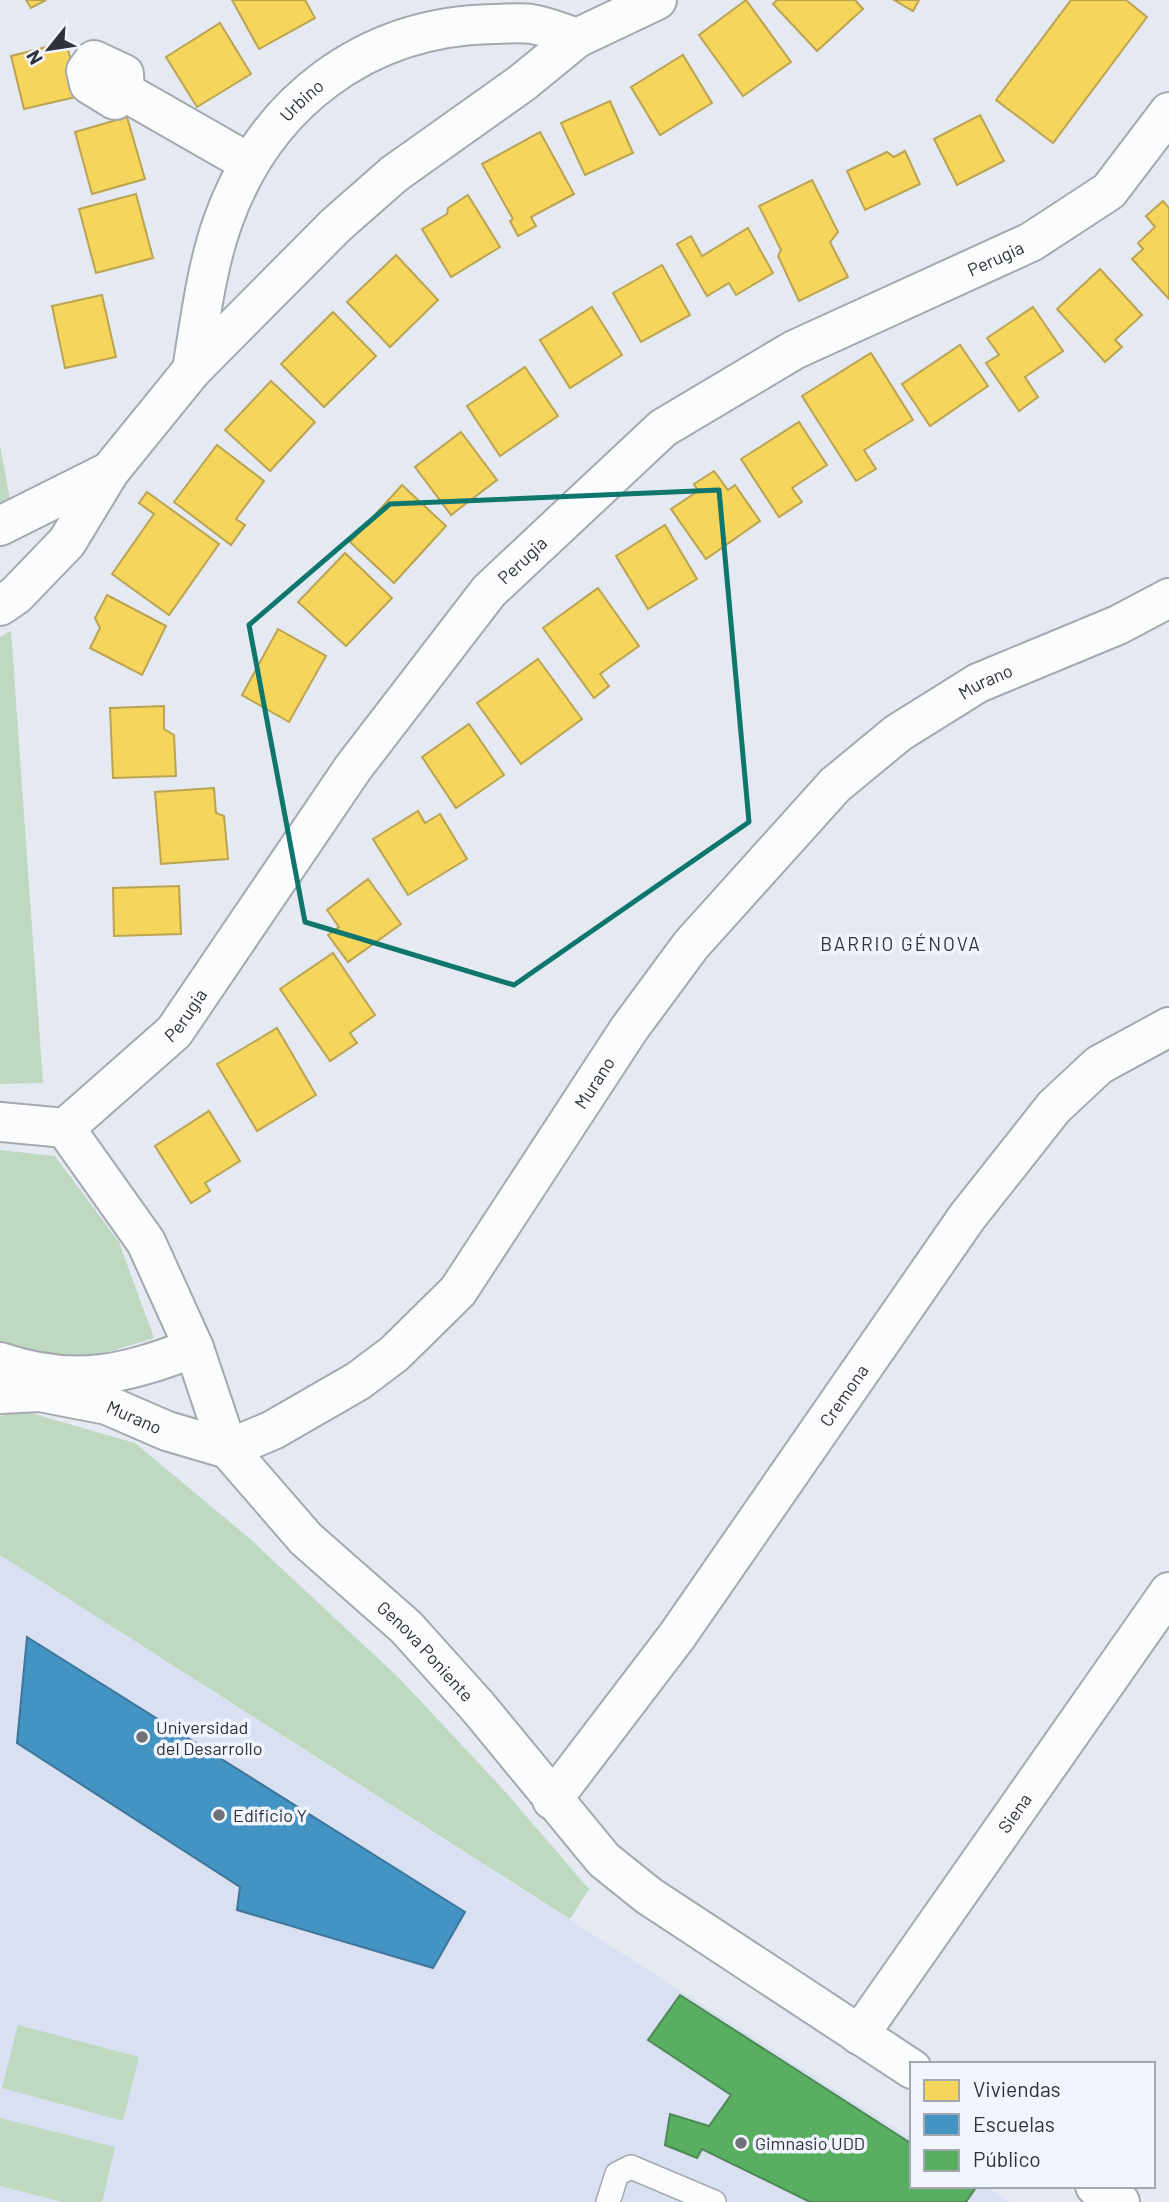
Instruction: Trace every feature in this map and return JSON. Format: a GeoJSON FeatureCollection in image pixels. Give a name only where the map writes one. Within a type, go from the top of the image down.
{"type":"FeatureCollection","features":[{"type":"Feature","properties":{"kind":"street","name":"Urbino"},"geometry":{"type":"LineString","coordinates":[[0,606],[16,595],[67,542],[110,471],[191,370],[336,225],[394,174],[522,83],[577,38],[657,0]]}},
{"type":"Feature","properties":{"kind":"street","name":"Urbino"},"geometry":{"type":"LineString","coordinates":[[191,370],[221,225],[249,163],[282,116],[319,83],[370,52],[407,36],[456,25],[532,24],[577,38]]}},
{"type":"Feature","properties":{"kind":"street"},"geometry":{"type":"LineString","coordinates":[[125,92],[249,163]]}},
{"type":"Feature","properties":{"kind":"street","name":"Perugia"},"geometry":{"type":"LineString","coordinates":[[65,1128],[174,1032],[353,768],[489,591],[663,428],[794,350],[1031,242],[1108,191],[1169,112]]}},
{"type":"Feature","properties":{"kind":"street","name":"Urbino"},"geometry":{"type":"LineString","coordinates":[[0,526],[110,471]]}},
{"type":"Feature","properties":{"kind":"street","name":"Murano"},"geometry":{"type":"LineString","coordinates":[[0,1394],[40,1392],[107,1405],[167,1431],[228,1448],[273,1430],[358,1381],[394,1354],[458,1291],[629,1030],[691,945],[835,785],[898,733],[978,683],[1118,625],[1169,598]]}},
{"type":"Feature","properties":{"kind":"street","name":"Cremona"},"geometry":{"type":"LineString","coordinates":[[552,1800],[677,1636],[967,1217],[1054,1107],[1099,1065],[1169,1027]]}},
{"type":"Feature","properties":{"kind":"street"},"geometry":{"type":"LineString","coordinates":[[0,1122],[65,1128]]}},
{"type":"Feature","properties":{"kind":"street","name":"Genova Poniente"},"geometry":{"type":"LineString","coordinates":[[65,1128],[146,1242],[194,1348],[228,1448],[306,1539],[406,1627],[478,1707],[604,1860],[649,1896],[910,2068]]}},
{"type":"Feature","properties":{"kind":"street","name":"Murano"},"geometry":{"type":"LineString","coordinates":[[0,1362],[35,1374],[86,1377],[137,1369],[194,1348]]}},
{"type":"Feature","properties":{"kind":"street","name":"Siena"},"geometry":{"type":"LineString","coordinates":[[859,2035],[1169,1592]]}},
{"type":"Feature","properties":{"kind":"street"},"geometry":{"type":"LineString","coordinates":[[1098,2188],[1120,2202]]}},
{"type":"Feature","properties":{"kind":"lane"},"geometry":{"type":"LineString","coordinates":[[608,2202],[617,2174],[631,2167],[714,2202]]}},
{"type":"Feature","properties":{"kind":"highlighted area"},"geometry":{"type":"Polygon","coordinates":[[[719,490],[749,822],[514,985],[305,922],[249,625],[390,504],[719,490]]]}},
{"type":"Feature","properties":{"kind":"shaded area","name":"Universidad del Desarrollo"},"geometry":{"type":"Polygon","coordinates":[[[0,1555],[910,2138],[910,2188],[989,2188],[1010,2202],[0,2202],[0,1555]]]}},
{"type":"Feature","properties":{"kind":"green space"},"geometry":{"type":"Polygon","coordinates":[[[0,445],[10,500],[0,502],[0,445]]]}},
{"type":"Feature","properties":{"kind":"green space"},"geometry":{"type":"Polygon","coordinates":[[[11,631],[43,1083],[0,1084],[0,637],[11,631]]]}},
{"type":"Feature","properties":{"kind":"green space"},"geometry":{"type":"Polygon","coordinates":[[[0,1150],[55,1156],[119,1242],[154,1338],[79,1361],[0,1347],[0,1150]]]}},
{"type":"Feature","properties":{"kind":"green space"},"geometry":{"type":"Polygon","coordinates":[[[24,1411],[135,1443],[249,1538],[399,1678],[502,1788],[589,1889],[570,1919],[0,1555],[0,1416],[24,1411]]]}},
{"type":"Feature","properties":{"kind":"green space"},"geometry":{"type":"Polygon","coordinates":[[[18,2025],[139,2057],[123,2121],[2,2088],[18,2025]]]}},
{"type":"Feature","properties":{"kind":"green space"},"geometry":{"type":"Polygon","coordinates":[[[0,2118],[115,2147],[102,2202],[63,2202],[0,2186],[0,2118]]]}},
{"type":"Feature","properties":{"kind":"building: Viviendas"},"geometry":{"type":"Polygon","coordinates":[[[26,0],[46,0],[31,8],[26,0]]]}},
{"type":"Feature","properties":{"kind":"building: Viviendas"},"geometry":{"type":"Polygon","coordinates":[[[232,0],[305,0],[315,18],[259,49],[232,0]]]}},
{"type":"Feature","properties":{"kind":"building: Viviendas"},"geometry":{"type":"Polygon","coordinates":[[[746,0],[791,62],[743,96],[699,35],[746,0]]]}},
{"type":"Feature","properties":{"kind":"building: Viviendas"},"geometry":{"type":"Polygon","coordinates":[[[777,0],[855,0],[863,9],[817,51],[773,4],[777,0]]]}},
{"type":"Feature","properties":{"kind":"building: Viviendas"},"geometry":{"type":"Polygon","coordinates":[[[894,0],[919,0],[913,11],[894,0]]]}},
{"type":"Feature","properties":{"kind":"building: Viviendas"},"geometry":{"type":"Polygon","coordinates":[[[1071,0],[1126,0],[1147,17],[1053,143],[996,100],[1071,0]]]}},
{"type":"Feature","properties":{"kind":"building: Viviendas"},"geometry":{"type":"Polygon","coordinates":[[[220,23],[251,74],[197,107],[166,57],[220,23]]]}},
{"type":"Feature","properties":{"kind":"building: Viviendas"},"geometry":{"type":"Polygon","coordinates":[[[66,42],[80,96],[24,109],[11,56],[66,42]]]}},
{"type":"Feature","properties":{"kind":"building: Viviendas"},"geometry":{"type":"Polygon","coordinates":[[[683,55],[712,103],[660,135],[631,87],[683,55]]]}},
{"type":"Feature","properties":{"kind":"building: Viviendas"},"geometry":{"type":"Polygon","coordinates":[[[610,101],[633,153],[585,175],[561,123],[610,101]]]}},
{"type":"Feature","properties":{"kind":"building: Viviendas"},"geometry":{"type":"Polygon","coordinates":[[[980,115],[1004,161],[957,185],[934,139],[980,115]]]}},
{"type":"Feature","properties":{"kind":"building: Viviendas"},"geometry":{"type":"Polygon","coordinates":[[[127,117],[145,179],[92,194],[75,132],[127,117]]]}},
{"type":"Feature","properties":{"kind":"building: Viviendas"},"geometry":{"type":"Polygon","coordinates":[[[540,132],[574,194],[531,217],[536,226],[518,236],[510,221],[513,219],[482,164],[540,132]]]}},
{"type":"Feature","properties":{"kind":"building: Viviendas"},"geometry":{"type":"Polygon","coordinates":[[[905,151],[920,184],[865,210],[847,171],[887,152],[894,157],[905,151]]]}},
{"type":"Feature","properties":{"kind":"building: Viviendas"},"geometry":{"type":"Polygon","coordinates":[[[812,180],[838,232],[830,242],[848,277],[799,301],[778,256],[781,250],[759,206],[812,180]]]}},
{"type":"Feature","properties":{"kind":"building: Viviendas"},"geometry":{"type":"Polygon","coordinates":[[[136,194],[153,258],[96,273],[79,209],[136,194]]]}},
{"type":"Feature","properties":{"kind":"building: Viviendas"},"geometry":{"type":"Polygon","coordinates":[[[468,195],[500,247],[451,277],[422,229],[447,214],[448,208],[468,195]]]}},
{"type":"Feature","properties":{"kind":"building: Viviendas"},"geometry":{"type":"Polygon","coordinates":[[[1163,201],[1169,208],[1169,299],[1132,259],[1143,249],[1138,243],[1155,227],[1146,216],[1163,201]]]}},
{"type":"Feature","properties":{"kind":"building: Viviendas"},"geometry":{"type":"Polygon","coordinates":[[[748,228],[773,273],[736,295],[729,283],[707,296],[677,244],[691,236],[702,256],[748,228]]]}},
{"type":"Feature","properties":{"kind":"building: Viviendas"},"geometry":{"type":"Polygon","coordinates":[[[396,255],[438,300],[390,347],[347,302],[396,255]]]}},
{"type":"Feature","properties":{"kind":"building: Viviendas"},"geometry":{"type":"Polygon","coordinates":[[[662,265],[690,315],[641,342],[613,293],[662,265]]]}},
{"type":"Feature","properties":{"kind":"building: Viviendas"},"geometry":{"type":"Polygon","coordinates":[[[1100,269],[1142,315],[1115,340],[1122,347],[1105,362],[1057,309],[1100,269]]]}},
{"type":"Feature","properties":{"kind":"building: Viviendas"},"geometry":{"type":"Polygon","coordinates":[[[102,295],[116,357],[65,368],[52,306],[102,295]]]}},
{"type":"Feature","properties":{"kind":"building: Viviendas"},"geometry":{"type":"Polygon","coordinates":[[[592,307],[622,355],[570,388],[540,340],[592,307]]]}},
{"type":"Feature","properties":{"kind":"building: Viviendas"},"geometry":{"type":"Polygon","coordinates":[[[1033,307],[1063,351],[1025,377],[1038,397],[1019,411],[986,363],[999,355],[987,338],[1033,307]]]}},
{"type":"Feature","properties":{"kind":"building: Viviendas"},"geometry":{"type":"Polygon","coordinates":[[[333,312],[376,356],[324,407],[281,364],[333,312]]]}},
{"type":"Feature","properties":{"kind":"building: Viviendas"},"geometry":{"type":"Polygon","coordinates":[[[960,345],[988,386],[930,426],[902,384],[960,345]]]}},
{"type":"Feature","properties":{"kind":"building: Viviendas"},"geometry":{"type":"Polygon","coordinates":[[[871,353],[913,420],[864,450],[876,469],[856,481],[802,396],[871,353]]]}},
{"type":"Feature","properties":{"kind":"building: Viviendas"},"geometry":{"type":"Polygon","coordinates":[[[525,367],[558,416],[500,456],[467,406],[525,367]]]}},
{"type":"Feature","properties":{"kind":"building: Viviendas"},"geometry":{"type":"Polygon","coordinates":[[[271,381],[315,422],[270,471],[225,430],[271,381]]]}},
{"type":"Feature","properties":{"kind":"building: Viviendas"},"geometry":{"type":"Polygon","coordinates":[[[799,422],[827,465],[792,488],[802,502],[779,517],[741,459],[799,422]]]}},
{"type":"Feature","properties":{"kind":"building: Viviendas"},"geometry":{"type":"Polygon","coordinates":[[[461,432],[497,480],[451,515],[415,467],[461,432]]]}},
{"type":"Feature","properties":{"kind":"building: Viviendas"},"geometry":{"type":"Polygon","coordinates":[[[217,445],[264,481],[236,519],[245,525],[231,545],[174,502],[217,445]]]}},
{"type":"Feature","properties":{"kind":"building: Viviendas"},"geometry":{"type":"Polygon","coordinates":[[[714,471],[728,490],[735,485],[760,521],[706,559],[671,509],[698,491],[694,484],[714,471]]]}},
{"type":"Feature","properties":{"kind":"building: Viviendas"},"geometry":{"type":"Polygon","coordinates":[[[402,485],[446,526],[394,583],[350,542],[402,485]]]}},
{"type":"Feature","properties":{"kind":"building: Viviendas"},"geometry":{"type":"Polygon","coordinates":[[[147,492],[219,544],[169,615],[112,574],[154,514],[139,503],[147,492]]]}},
{"type":"Feature","properties":{"kind":"building: Viviendas"},"geometry":{"type":"Polygon","coordinates":[[[665,525],[697,579],[648,609],[616,556],[665,525]]]}},
{"type":"Feature","properties":{"kind":"building: Viviendas"},"geometry":{"type":"Polygon","coordinates":[[[345,553],[392,598],[346,646],[298,602],[345,553]]]}},
{"type":"Feature","properties":{"kind":"building: Viviendas"},"geometry":{"type":"Polygon","coordinates":[[[598,588],[639,646],[600,674],[609,686],[594,698],[543,628],[598,588]]]}},
{"type":"Feature","properties":{"kind":"building: Viviendas"},"geometry":{"type":"Polygon","coordinates":[[[107,595],[166,626],[142,675],[90,648],[100,628],[95,618],[107,595]]]}},
{"type":"Feature","properties":{"kind":"building: Viviendas"},"geometry":{"type":"Polygon","coordinates":[[[278,629],[326,656],[289,722],[242,695],[278,629]]]}},
{"type":"Feature","properties":{"kind":"building: Viviendas"},"geometry":{"type":"Polygon","coordinates":[[[538,659],[582,719],[521,764],[477,703],[538,659]]]}},
{"type":"Feature","properties":{"kind":"building: Viviendas"},"geometry":{"type":"Polygon","coordinates":[[[164,706],[164,729],[174,735],[176,776],[113,778],[110,708],[164,706]]]}},
{"type":"Feature","properties":{"kind":"building: Viviendas"},"geometry":{"type":"Polygon","coordinates":[[[469,724],[504,775],[456,808],[422,757],[469,724]]]}},
{"type":"Feature","properties":{"kind":"building: Viviendas"},"geometry":{"type":"Polygon","coordinates":[[[214,788],[216,813],[224,816],[228,859],[161,864],[155,792],[214,788]]]}},
{"type":"Feature","properties":{"kind":"building: Viviendas"},"geometry":{"type":"Polygon","coordinates":[[[418,811],[425,823],[440,814],[467,859],[408,895],[373,839],[418,811]]]}},
{"type":"Feature","properties":{"kind":"building: Viviendas"},"geometry":{"type":"Polygon","coordinates":[[[368,879],[401,924],[348,962],[328,935],[339,927],[327,910],[368,879]]]}},
{"type":"Feature","properties":{"kind":"building: Viviendas"},"geometry":{"type":"Polygon","coordinates":[[[179,886],[181,934],[114,936],[113,888],[179,886]]]}},
{"type":"Feature","properties":{"kind":"building: Viviendas"},"geometry":{"type":"Polygon","coordinates":[[[333,953],[375,1015],[350,1033],[357,1043],[330,1061],[280,989],[333,953]]]}},
{"type":"Feature","properties":{"kind":"building: Viviendas"},"geometry":{"type":"Polygon","coordinates":[[[277,1028],[316,1095],[257,1131],[217,1064],[277,1028]]]}},
{"type":"Feature","properties":{"kind":"building: Viviendas"},"geometry":{"type":"Polygon","coordinates":[[[209,1111],[240,1161],[205,1183],[210,1191],[191,1203],[155,1146],[209,1111]]]}},
{"type":"Feature","properties":{"kind":"building: Escuelas","name":"Edificio Y"},"geometry":{"type":"Polygon","coordinates":[[[27,1637],[465,1912],[433,1968],[237,1910],[240,1887],[17,1743],[27,1637]]]}},
{"type":"Feature","properties":{"kind":"building: Público"},"geometry":{"type":"Polygon","coordinates":[[[680,1995],[910,2143],[910,2188],[976,2188],[966,2202],[810,2202],[702,2149],[697,2158],[665,2145],[670,2114],[709,2126],[731,2095],[648,2040],[680,1995]]]}},
{"type":"Feature","properties":{"kind":"place","name":"Universidad del Desarrollo"},"geometry":{"type":"Point","coordinates":[142,1737]}},
{"type":"Feature","properties":{"kind":"place","name":"Edificio Y"},"geometry":{"type":"Point","coordinates":[219,1815]}},
{"type":"Feature","properties":{"kind":"place","name":"Gimnasio UDD"},"geometry":{"type":"Point","coordinates":[741,2143]}},
{"type":"Feature","properties":{"kind":"district","name":"BARRIO GÉNOVA"},"geometry":{"type":"Point","coordinates":[901,943]}}]}
